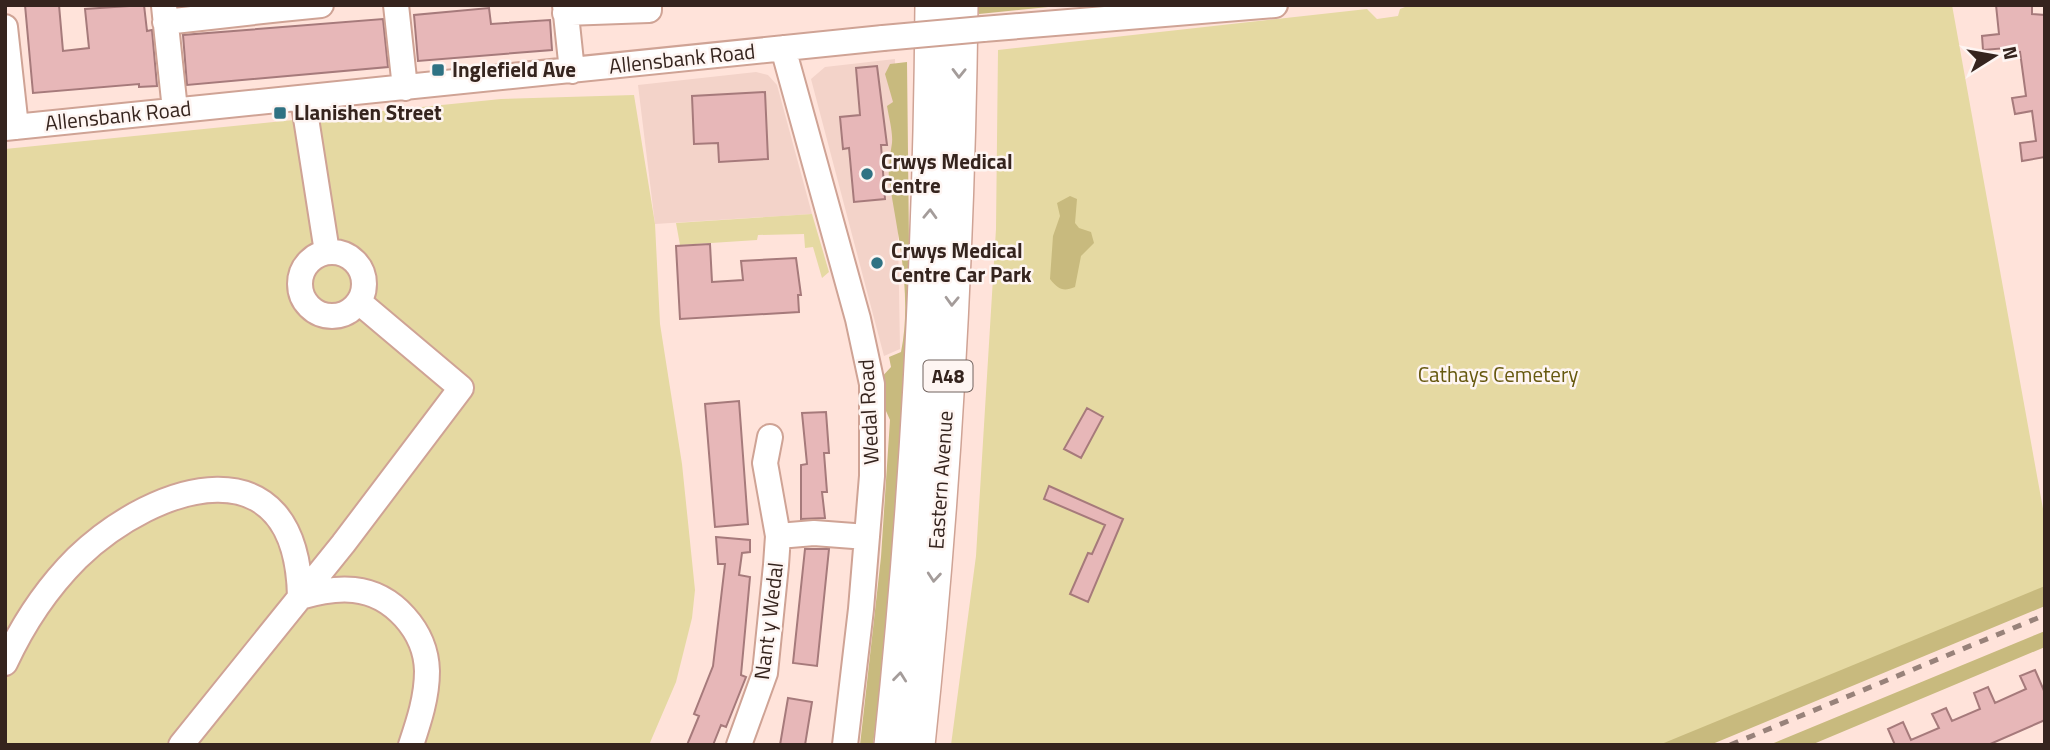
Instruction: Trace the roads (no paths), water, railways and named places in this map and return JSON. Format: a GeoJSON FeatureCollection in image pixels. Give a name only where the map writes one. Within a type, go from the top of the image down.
{"type":"FeatureCollection","features":[{"type":"Feature","properties":{"kind":"highway"},"geometry":{"type":"LineString","coordinates":[[919,5],[921,80],[932,144]]}},
{"type":"Feature","properties":{"kind":"highway","name":"Eastern Avenue"},"geometry":{"type":"LineString","coordinates":[[892,745],[910,577],[925,338],[932,144],[933,5]]}},
{"type":"Feature","properties":{"kind":"highway","name":"Eastern Avenue"},"geometry":{"type":"LineString","coordinates":[[917,745],[934,579],[971,17]]}},
{"type":"Feature","properties":{"kind":"street"},"geometry":{"type":"LineString","coordinates":[[175,110],[165,14],[321,5]]}},
{"type":"Feature","properties":{"kind":"street"},"geometry":{"type":"LineString","coordinates":[[396,5],[405,88]]}},
{"type":"Feature","properties":{"kind":"street"},"geometry":{"type":"LineString","coordinates":[[572,71],[565,9],[649,10],[649,5]]}},
{"type":"Feature","properties":{"kind":"street","name":"Allensbank Road"},"geometry":{"type":"LineString","coordinates":[[10,128],[883,38],[971,17],[1275,5]]}},
{"type":"Feature","properties":{"kind":"street"},"geometry":{"type":"LineString","coordinates":[[5,27],[10,128]]}},
{"type":"Feature","properties":{"kind":"street","name":"Wedal Road"},"geometry":{"type":"LineString","coordinates":[[783,48],[870,369],[873,440],[867,537],[845,745]]}},
{"type":"Feature","properties":{"kind":"street"},"geometry":{"type":"LineString","coordinates":[[303,99],[327,252]]}},
{"type":"Feature","properties":{"kind":"street"},"geometry":{"type":"LineString","coordinates":[[327,252],[348,255],[360,267],[364,287],[359,302],[348,312],[329,316],[312,309],[301,292],[301,273],[311,259],[327,252]]}},
{"type":"Feature","properties":{"kind":"street"},"geometry":{"type":"LineString","coordinates":[[181,745],[300,597],[461,388],[359,302]]}},
{"type":"Feature","properties":{"kind":"street","name":"Nant y Wedal"},"geometry":{"type":"LineString","coordinates":[[739,745],[765,673],[778,536],[765,464],[770,437]]}},
{"type":"Feature","properties":{"kind":"street"},"geometry":{"type":"LineString","coordinates":[[5,663],[20,628],[78,558],[146,510],[180,494],[208,488],[224,488],[258,498],[274,509],[294,543],[300,597]]}},
{"type":"Feature","properties":{"kind":"street","name":"Nant y Wedal"},"geometry":{"type":"LineString","coordinates":[[778,536],[814,533],[867,537]]}},
{"type":"Feature","properties":{"kind":"street"},"geometry":{"type":"LineString","coordinates":[[300,597],[352,589],[369,593],[394,605],[416,631],[427,669],[422,712],[411,745]]}},
{"type":"Feature","properties":{"kind":"railway"},"geometry":{"type":"LineString","coordinates":[[1730,745],[2045,615]]}},
{"type":"Feature","properties":{"kind":"place","name":"Inglefield Ave"},"geometry":{"type":"Point","coordinates":[438,70]}},
{"type":"Feature","properties":{"kind":"place","name":"Llanishen Street"},"geometry":{"type":"Point","coordinates":[280,113]}},
{"type":"Feature","properties":{"kind":"place","name":"Crwys Medical Centre"},"geometry":{"type":"Point","coordinates":[867,174]}},
{"type":"Feature","properties":{"kind":"place","name":"Crwys Medical Centre Car Park"},"geometry":{"type":"Point","coordinates":[877,263]}},
{"type":"Feature","properties":{"kind":"park label","name":"Cathays Cemetery"},"geometry":{"type":"Point","coordinates":[1498,375]}}]}
